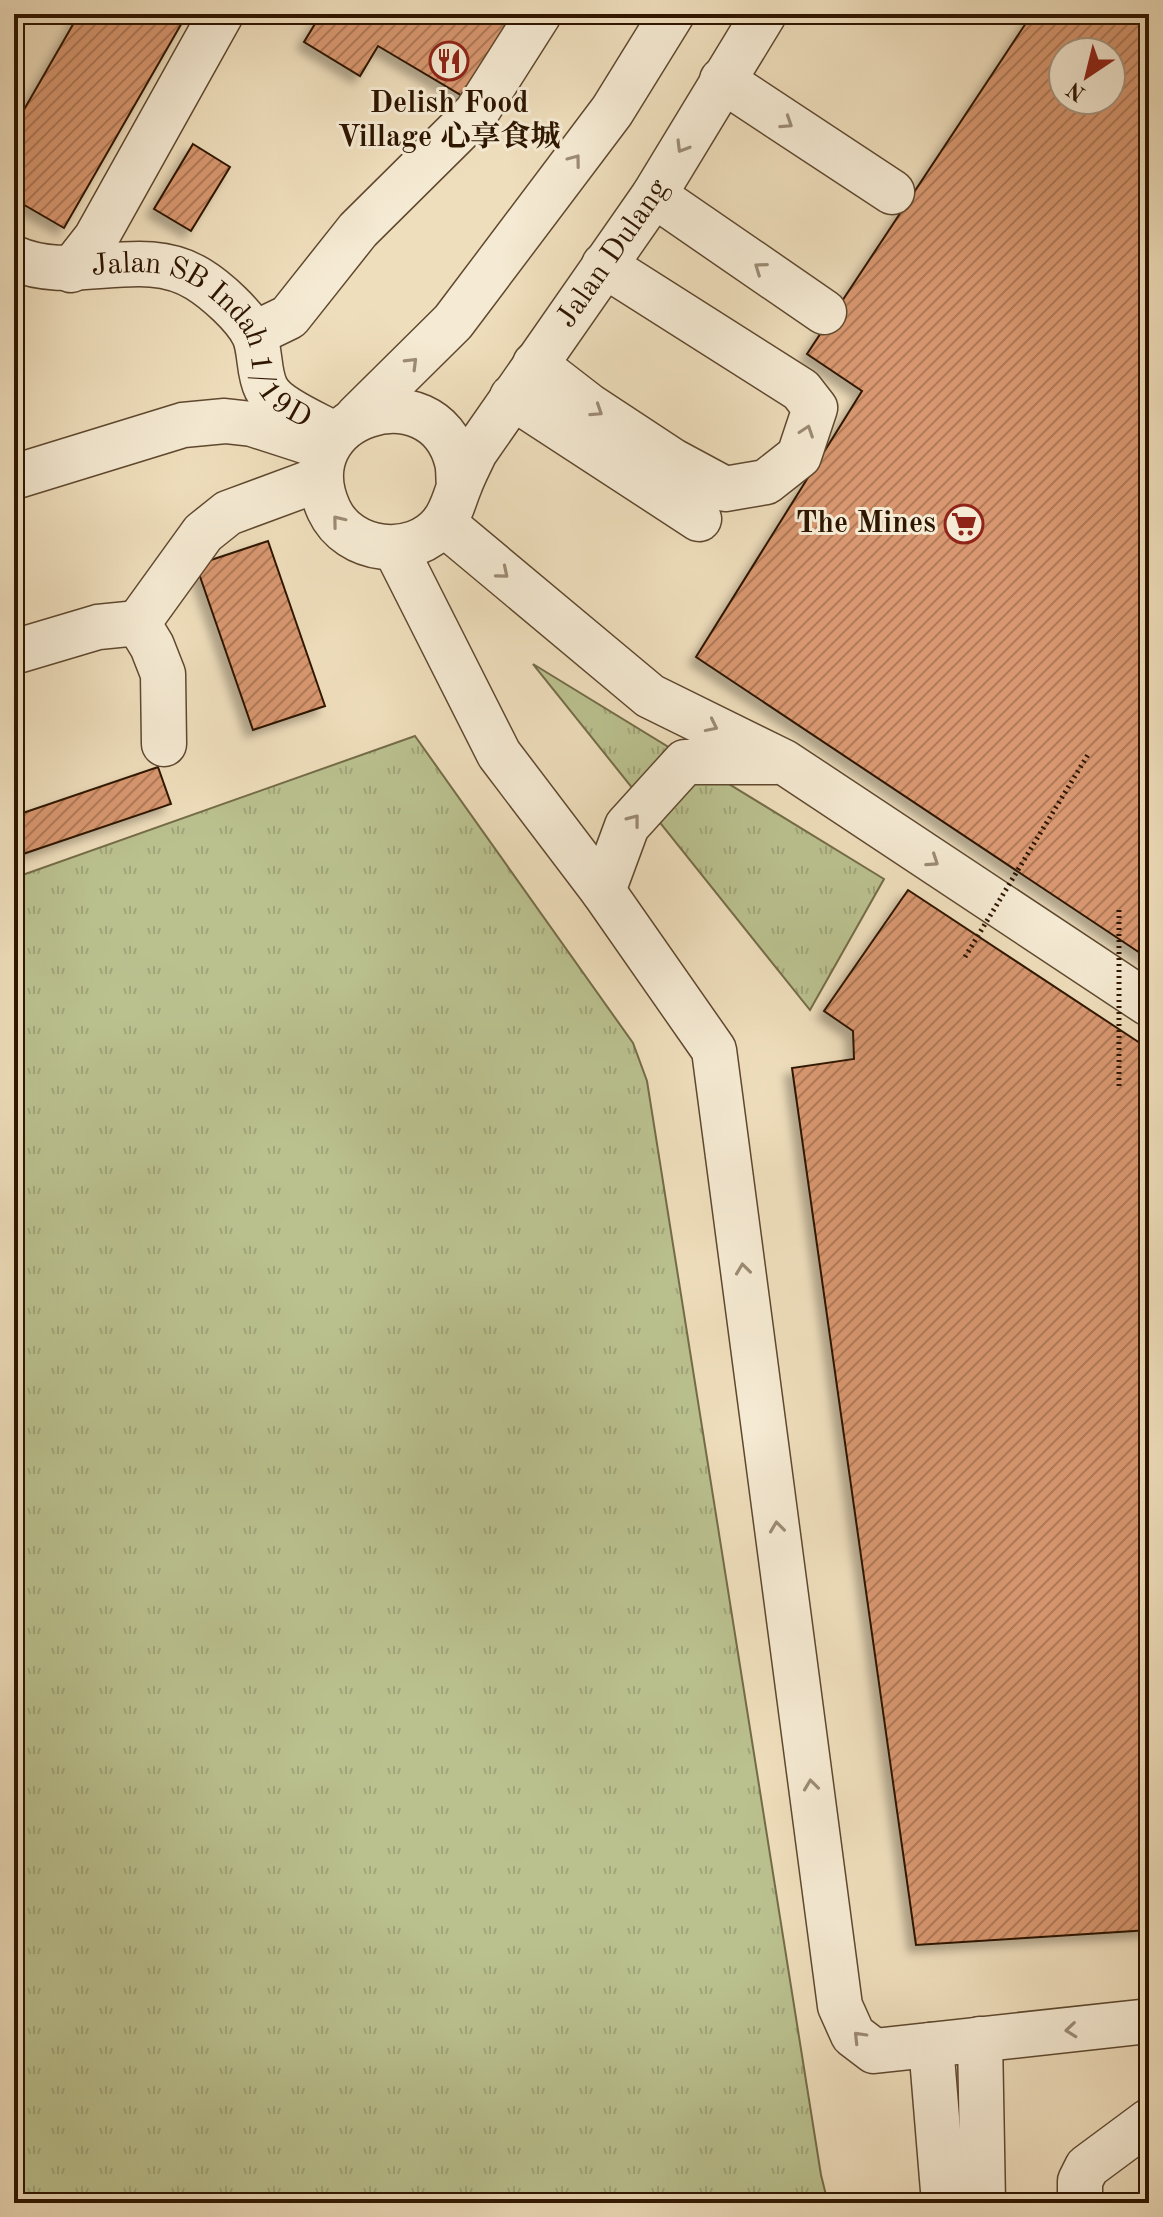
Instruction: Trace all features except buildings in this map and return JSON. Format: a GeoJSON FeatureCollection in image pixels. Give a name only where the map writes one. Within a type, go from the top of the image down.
{"type":"FeatureCollection","features":[{"type":"Feature","properties":{"kind":"street"},"geometry":{"type":"LineString","coordinates":[[71,270],[96,238],[221,14]]}},
{"type":"Feature","properties":{"kind":"street"},"geometry":{"type":"LineString","coordinates":[[254,334],[289,317],[358,230],[476,113],[539,14]]}},
{"type":"Feature","properties":{"kind":"street"},"geometry":{"type":"LineString","coordinates":[[14,652],[98,627],[138,623],[203,533],[228,513],[335,445],[381,410],[406,411],[429,421],[447,439],[457,462],[451,505],[422,541],[395,548],[370,545],[349,535],[332,517],[322,495],[335,445],[453,322],[612,111],[672,14]]}},
{"type":"Feature","properties":{"kind":"street","name":"Jalan Dulang"},"geometry":{"type":"LineString","coordinates":[[451,505],[475,452],[654,195],[764,14]]}},
{"type":"Feature","properties":{"kind":"street"},"geometry":{"type":"LineString","coordinates":[[722,80],[892,192]]}},
{"type":"Feature","properties":{"kind":"street"},"geometry":{"type":"LineString","coordinates":[[654,195],[824,312]]}},
{"type":"Feature","properties":{"kind":"street"},"geometry":{"type":"LineString","coordinates":[[523,380],[600,413],[673,461],[725,489],[766,482],[799,456],[815,408],[801,390],[610,256]]}},
{"type":"Feature","properties":{"kind":"street","name":"Jalan SB Indah 1/19D"},"geometry":{"type":"LineString","coordinates":[[14,258],[31,266],[71,270],[124,264],[162,265],[197,278],[231,305],[254,334],[266,389],[278,403],[335,445]]}},
{"type":"Feature","properties":{"kind":"street"},"geometry":{"type":"LineString","coordinates":[[523,380],[699,519]]}},
{"type":"Feature","properties":{"kind":"street"},"geometry":{"type":"LineString","coordinates":[[14,477],[183,425],[225,421],[252,424],[335,445]]}},
{"type":"Feature","properties":{"kind":"street"},"geometry":{"type":"LineString","coordinates":[[451,505],[650,696],[784,762],[1149,1004]]}},
{"type":"Feature","properties":{"kind":"street"},"geometry":{"type":"LineString","coordinates":[[395,548],[499,754],[603,891],[714,1050],[840,2006],[853,2035],[874,2051],[1149,2021]]}},
{"type":"Feature","properties":{"kind":"street"},"geometry":{"type":"LineString","coordinates":[[138,623],[152,646],[163,674],[164,744]]}},
{"type":"Feature","properties":{"kind":"street"},"geometry":{"type":"LineString","coordinates":[[603,891],[627,826],[685,762],[784,762]]}},
{"type":"Feature","properties":{"kind":"street"},"geometry":{"type":"LineString","coordinates":[[980,2039],[983,2203]]}},
{"type":"Feature","properties":{"kind":"street"},"geometry":{"type":"LineString","coordinates":[[931,2045],[944,2203]]}},
{"type":"Feature","properties":{"kind":"street"},"geometry":{"type":"LineString","coordinates":[[1080,2203],[1080,2181],[1087,2167],[1149,2121]]}},
{"type":"Feature","properties":{"kind":"path"},"geometry":{"type":"LineString","coordinates":[[965,957],[1089,753]]}},
{"type":"Feature","properties":{"kind":"path"},"geometry":{"type":"LineString","coordinates":[[1119,907],[1119,1086]]}},
{"type":"Feature","properties":{"kind":"green space"},"geometry":{"type":"Polygon","coordinates":[[[533,664],[884,879],[810,1010],[533,664]]]}},
{"type":"Feature","properties":{"kind":"green space"},"geometry":{"type":"Polygon","coordinates":[[[415,736],[633,1043],[647,1081],[821,2175],[828,2203],[14,2203],[14,878],[415,736]]]}},
{"type":"Feature","properties":{"kind":"place","name":"Delish Food Village 心享食城"},"geometry":{"type":"Point","coordinates":[449,61]}},
{"type":"Feature","properties":{"kind":"place","name":"The Mines"},"geometry":{"type":"Point","coordinates":[964,524]}}]}
